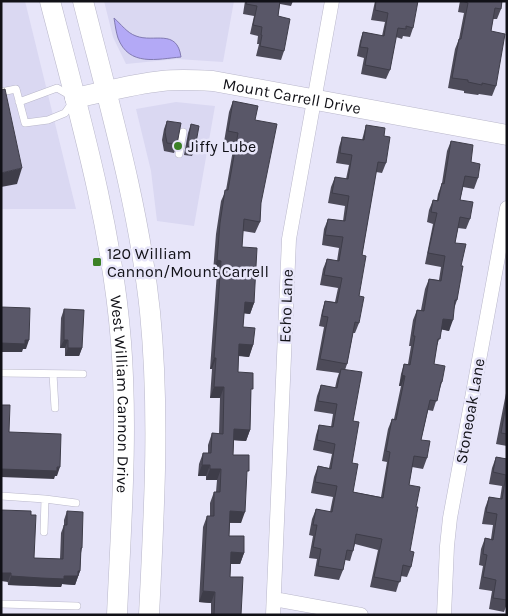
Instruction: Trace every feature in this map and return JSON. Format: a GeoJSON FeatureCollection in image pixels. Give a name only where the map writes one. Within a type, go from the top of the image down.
{"type":"FeatureCollection","features":[{"type":"Feature","properties":{"kind":"main road","name":"West William Cannon Drive"},"geometry":{"type":"LineString","coordinates":[[50,1],[104,221],[115,284],[121,342],[124,438],[117,615]]}},
{"type":"Feature","properties":{"kind":"main road","name":"West William Cannon Drive"},"geometry":{"type":"LineString","coordinates":[[83,1],[132,194],[150,312],[156,444],[150,615]]}},
{"type":"Feature","properties":{"kind":"main road","name":"Mount Carrell Drive"},"geometry":{"type":"LineString","coordinates":[[75,98],[163,81],[191,80],[314,99],[507,135]]}},
{"type":"Feature","properties":{"kind":"street","name":"Echo Lane"},"geometry":{"type":"LineString","coordinates":[[273,615],[289,239],[332,1]]}},
{"type":"Feature","properties":{"kind":"street","name":"Stoneoak Lane"},"geometry":{"type":"LineString","coordinates":[[444,615],[450,518],[507,208]]}},
{"type":"Feature","properties":{"kind":"street"},"geometry":{"type":"LineString","coordinates":[[274,599],[361,615]]}},
{"type":"Feature","properties":{"kind":"lane"},"geometry":{"type":"LineString","coordinates":[[1,92],[16,89],[18,102],[25,123],[48,120],[65,113],[75,98],[57,88],[18,102]]}},
{"type":"Feature","properties":{"kind":"lane"},"geometry":{"type":"LineString","coordinates":[[179,154],[183,132]]}},
{"type":"Feature","properties":{"kind":"lane"},"geometry":{"type":"LineString","coordinates":[[1,374],[82,374]]}},
{"type":"Feature","properties":{"kind":"lane"},"geometry":{"type":"LineString","coordinates":[[53,374],[55,408]]}},
{"type":"Feature","properties":{"kind":"lane"},"geometry":{"type":"LineString","coordinates":[[1,496],[45,499],[76,504]]}},
{"type":"Feature","properties":{"kind":"lane"},"geometry":{"type":"LineString","coordinates":[[44,532],[45,499]]}},
{"type":"Feature","properties":{"kind":"lane"},"geometry":{"type":"LineString","coordinates":[[1,604],[77,606]]}},
{"type":"Feature","properties":{"kind":"shaded area"},"geometry":{"type":"Polygon","coordinates":[[[1,1],[25,1],[76,209],[1,209],[1,1]]]}},
{"type":"Feature","properties":{"kind":"shaded area"},"geometry":{"type":"Polygon","coordinates":[[[104,1],[234,1],[223,62],[177,59],[126,64],[113,37],[104,1]]]}},
{"type":"Feature","properties":{"kind":"shaded area"},"geometry":{"type":"Polygon","coordinates":[[[114,18],[133,35],[143,38],[170,39],[179,48],[181,57],[153,60],[136,57],[129,53],[118,38],[114,18]]]}},
{"type":"Feature","properties":{"kind":"shaded area"},"geometry":{"type":"Polygon","coordinates":[[[176,102],[215,106],[194,226],[157,221],[151,171],[136,109],[176,102]]]}},
{"type":"Feature","properties":{"kind":"building"},"geometry":{"type":"Polygon","coordinates":[[[247,1],[280,1],[278,16],[290,19],[284,51],[260,46],[262,27],[253,25],[257,6],[246,4],[247,1]]]}},
{"type":"Feature","properties":{"kind":"building"},"geometry":{"type":"Polygon","coordinates":[[[376,1],[418,1],[413,28],[406,26],[406,29],[398,28],[390,70],[365,65],[368,48],[360,47],[363,32],[384,36],[388,13],[375,10],[376,1]]]}},
{"type":"Feature","properties":{"kind":"building"},"geometry":{"type":"Polygon","coordinates":[[[462,1],[502,1],[501,9],[495,8],[491,31],[505,34],[496,86],[482,83],[482,85],[468,82],[468,80],[452,78],[468,3],[462,1]]]}},
{"type":"Feature","properties":{"kind":"building"},"geometry":{"type":"Polygon","coordinates":[[[5,89],[22,168],[1,173],[1,90],[5,89]]]}},
{"type":"Feature","properties":{"kind":"building"},"geometry":{"type":"Polygon","coordinates":[[[233,101],[258,106],[255,120],[277,124],[261,203],[260,222],[244,219],[242,247],[257,248],[254,303],[245,302],[243,327],[255,328],[253,345],[239,344],[238,372],[253,373],[250,430],[234,429],[233,455],[249,455],[245,512],[230,511],[229,536],[244,536],[244,553],[231,552],[230,577],[243,577],[241,615],[214,615],[215,592],[203,591],[207,516],[214,516],[214,492],[220,492],[221,469],[210,469],[210,465],[202,465],[203,453],[211,453],[212,433],[223,434],[224,387],[214,387],[216,358],[214,358],[221,261],[217,260],[220,223],[225,190],[228,190],[238,133],[228,131],[233,101]]]}},
{"type":"Feature","properties":{"kind":"building"},"geometry":{"type":"Polygon","coordinates":[[[167,121],[181,123],[177,144],[167,143],[165,132],[167,121]]]}},
{"type":"Feature","properties":{"kind":"building"},"geometry":{"type":"Polygon","coordinates":[[[191,124],[199,126],[195,148],[187,146],[191,124]]]}},
{"type":"Feature","properties":{"kind":"building"},"geometry":{"type":"Polygon","coordinates":[[[366,125],[385,128],[384,136],[390,137],[386,163],[378,162],[362,255],[366,256],[359,296],[364,297],[359,323],[355,322],[347,364],[320,359],[328,317],[322,316],[325,301],[337,303],[342,278],[324,275],[327,259],[339,261],[343,237],[325,235],[328,219],[345,221],[349,196],[332,193],[335,177],[348,179],[352,155],[340,153],[342,137],[364,140],[366,125]]]}},
{"type":"Feature","properties":{"kind":"building"},"geometry":{"type":"Polygon","coordinates":[[[451,141],[473,145],[471,162],[480,164],[478,178],[465,176],[460,200],[473,202],[470,219],[460,217],[455,243],[466,244],[457,300],[455,300],[453,320],[443,319],[440,339],[438,339],[434,364],[445,366],[437,401],[430,400],[421,440],[430,441],[427,458],[414,456],[409,485],[420,487],[410,551],[414,552],[411,567],[403,565],[400,582],[374,577],[382,539],[356,534],[353,551],[347,550],[343,570],[318,566],[321,549],[313,547],[317,525],[313,525],[316,509],[332,512],[337,486],[315,482],[318,466],[331,469],[335,444],[317,440],[319,425],[333,427],[337,404],[318,401],[321,385],[337,388],[341,369],[362,372],[353,421],[359,422],[352,463],[358,464],[353,492],[383,498],[390,452],[386,451],[392,419],[396,420],[405,376],[402,375],[404,364],[410,365],[417,310],[424,311],[429,279],[441,281],[445,256],[428,253],[437,213],[431,212],[433,200],[438,201],[442,183],[444,184],[451,141]]]}},
{"type":"Feature","properties":{"kind":"building"},"geometry":{"type":"Polygon","coordinates":[[[1,307],[30,308],[29,340],[25,340],[25,344],[1,343],[1,307]]]}},
{"type":"Feature","properties":{"kind":"building"},"geometry":{"type":"Polygon","coordinates":[[[64,309],[84,310],[82,348],[68,348],[68,340],[64,340],[64,309]]]}},
{"type":"Feature","properties":{"kind":"building"},"geometry":{"type":"Polygon","coordinates":[[[507,399],[507,434],[501,433],[507,399]]]}},
{"type":"Feature","properties":{"kind":"building"},"geometry":{"type":"Polygon","coordinates":[[[1,405],[10,405],[9,432],[61,434],[60,467],[57,467],[57,471],[1,469],[1,405]]]}},
{"type":"Feature","properties":{"kind":"building"},"geometry":{"type":"Polygon","coordinates":[[[496,457],[507,459],[507,600],[493,598],[496,580],[483,577],[487,555],[483,554],[485,538],[493,540],[497,514],[486,512],[489,497],[502,499],[506,475],[493,472],[496,457]]]}},
{"type":"Feature","properties":{"kind":"building"},"geometry":{"type":"Polygon","coordinates":[[[1,510],[31,511],[31,515],[36,515],[34,558],[63,559],[64,525],[67,525],[67,511],[83,512],[82,548],[78,576],[64,576],[64,579],[11,576],[11,573],[1,573],[1,510]]]}},
{"type":"Feature","properties":{"kind":"place","name":"Jiffy Lube"},"geometry":{"type":"Point","coordinates":[178,146]}},
{"type":"Feature","properties":{"kind":"place","name":"120 William Cannon/Mount Carrell"},"geometry":{"type":"Point","coordinates":[97,262]}}]}
